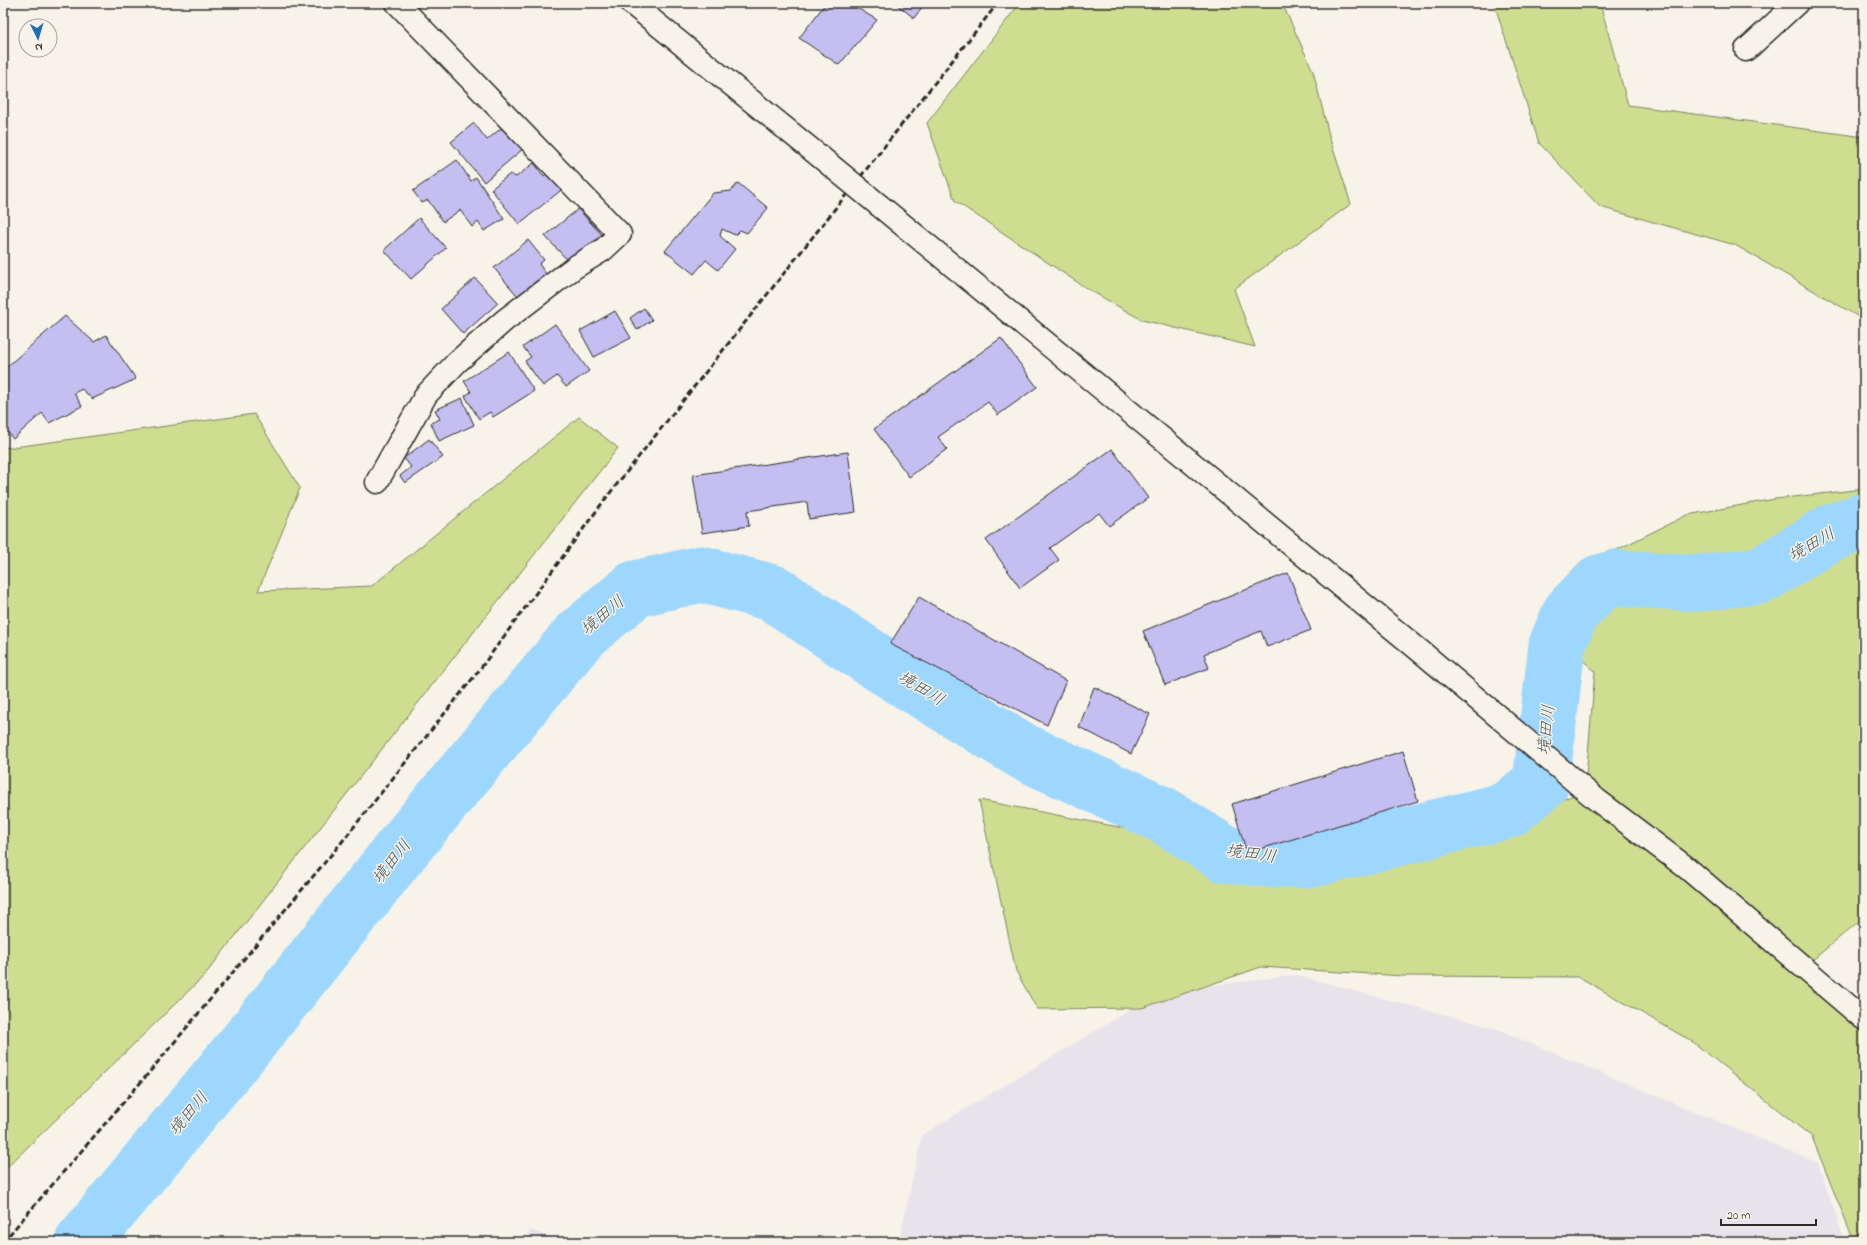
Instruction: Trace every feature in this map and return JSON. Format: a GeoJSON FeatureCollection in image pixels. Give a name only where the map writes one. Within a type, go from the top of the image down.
{"type":"FeatureCollection","features":[{"type":"Feature","properties":{"kind":"street"},"geometry":{"type":"LineString","coordinates":[[377,482],[426,395],[457,362],[505,320],[575,267],[604,250],[620,234],[397,3]]}},
{"type":"Feature","properties":{"kind":"street"},"geometry":{"type":"LineString","coordinates":[[631,3],[1419,650],[1597,800],[1687,868],[1864,1019]]}},
{"type":"Feature","properties":{"kind":"street"},"geometry":{"type":"LineString","coordinates":[[1746,50],[1797,3]]}},
{"type":"Feature","properties":{"kind":"shaded area"},"geometry":{"type":"Polygon","coordinates":[[[1296,975],[1494,1028],[1818,1163],[1845,1242],[899,1242],[922,1135],[1160,992],[1296,975]]]}},
{"type":"Feature","properties":{"kind":"shaded area"},"geometry":{"type":"Polygon","coordinates":[[[530,1230],[565,1242],[526,1242],[530,1230]]]}},
{"type":"Feature","properties":{"kind":"green space"},"geometry":{"type":"Polygon","coordinates":[[[1020,3],[1282,3],[1313,71],[1330,139],[1351,204],[1234,289],[1255,347],[1142,320],[1086,288],[955,201],[927,123],[1020,3]]]}},
{"type":"Feature","properties":{"kind":"green space"},"geometry":{"type":"Polygon","coordinates":[[[1494,3],[1600,3],[1628,105],[1864,137],[1864,320],[1735,245],[1600,207],[1539,143],[1494,3]]]}},
{"type":"Feature","properties":{"kind":"green space"},"geometry":{"type":"Polygon","coordinates":[[[254,414],[300,488],[258,591],[372,586],[579,417],[618,448],[204,976],[3,1171],[3,443],[7,448],[254,414]]]}},
{"type":"Feature","properties":{"kind":"green space"},"geometry":{"type":"Polygon","coordinates":[[[1864,489],[1864,917],[1803,968],[1864,1035],[1864,1242],[1854,1242],[1812,1137],[1693,1042],[1579,977],[1403,976],[1261,967],[1142,1008],[1037,1009],[1016,971],[979,800],[1247,853],[1482,835],[1585,790],[1595,671],[1544,627],[1576,570],[1687,515],[1775,499],[1864,489]]]}},
{"type":"Feature","properties":{"kind":"building"},"geometry":{"type":"Polygon","coordinates":[[[826,3],[849,3],[877,20],[839,65],[799,38],[826,3]]]}},
{"type":"Feature","properties":{"kind":"building"},"geometry":{"type":"Polygon","coordinates":[[[895,3],[925,3],[914,18],[895,3]]]}},
{"type":"Feature","properties":{"kind":"building"},"geometry":{"type":"Polygon","coordinates":[[[474,123],[487,140],[505,125],[524,148],[484,182],[451,142],[474,123]]]}},
{"type":"Feature","properties":{"kind":"building"},"geometry":{"type":"Polygon","coordinates":[[[457,160],[471,181],[476,177],[504,219],[484,231],[478,222],[472,227],[460,210],[443,222],[428,200],[422,203],[413,191],[457,160]]]}},
{"type":"Feature","properties":{"kind":"building"},"geometry":{"type":"Polygon","coordinates":[[[534,163],[544,176],[551,170],[565,187],[519,224],[491,189],[510,174],[516,177],[534,163]]]}},
{"type":"Feature","properties":{"kind":"building"},"geometry":{"type":"Polygon","coordinates":[[[738,183],[768,208],[747,233],[740,230],[735,235],[722,229],[720,236],[735,249],[718,270],[706,260],[694,274],[665,251],[713,193],[731,191],[738,183]]]}},
{"type":"Feature","properties":{"kind":"building"},"geometry":{"type":"Polygon","coordinates":[[[578,209],[604,237],[570,263],[545,236],[578,209]]]}},
{"type":"Feature","properties":{"kind":"building"},"geometry":{"type":"Polygon","coordinates":[[[419,218],[446,248],[411,279],[384,250],[419,218]]]}},
{"type":"Feature","properties":{"kind":"building"},"geometry":{"type":"Polygon","coordinates":[[[528,240],[544,260],[539,264],[548,277],[521,300],[494,268],[528,240]]]}},
{"type":"Feature","properties":{"kind":"building"},"geometry":{"type":"Polygon","coordinates":[[[475,278],[498,303],[463,334],[441,309],[475,278]]]}},
{"type":"Feature","properties":{"kind":"building"},"geometry":{"type":"Polygon","coordinates":[[[644,308],[652,320],[637,330],[630,318],[644,308]]]}},
{"type":"Feature","properties":{"kind":"building"},"geometry":{"type":"Polygon","coordinates":[[[615,311],[631,338],[594,357],[580,331],[615,311]]]}},
{"type":"Feature","properties":{"kind":"building"},"geometry":{"type":"Polygon","coordinates":[[[65,316],[94,342],[106,335],[136,379],[92,399],[82,389],[74,393],[82,406],[49,423],[42,413],[13,439],[3,426],[3,370],[65,316]]]}},
{"type":"Feature","properties":{"kind":"building"},"geometry":{"type":"Polygon","coordinates":[[[555,324],[589,371],[566,387],[557,376],[543,386],[525,361],[531,357],[523,347],[555,324]]]}},
{"type":"Feature","properties":{"kind":"building"},"geometry":{"type":"Polygon","coordinates":[[[1001,338],[1037,387],[998,415],[988,402],[938,437],[947,449],[909,477],[874,429],[1001,338]]]}},
{"type":"Feature","properties":{"kind":"building"},"geometry":{"type":"Polygon","coordinates":[[[509,352],[534,391],[493,417],[490,412],[479,419],[465,396],[471,392],[464,381],[509,352]]]}},
{"type":"Feature","properties":{"kind":"building"},"geometry":{"type":"Polygon","coordinates":[[[462,398],[474,425],[439,441],[431,423],[440,419],[435,410],[462,398]]]}},
{"type":"Feature","properties":{"kind":"building"},"geometry":{"type":"Polygon","coordinates":[[[429,439],[443,457],[405,483],[400,476],[411,467],[404,458],[429,439]]]}},
{"type":"Feature","properties":{"kind":"building"},"geometry":{"type":"Polygon","coordinates":[[[1112,449],[1148,498],[1109,526],[1099,513],[1050,548],[1059,560],[1020,588],[986,540],[1112,449]]]}},
{"type":"Feature","properties":{"kind":"building"},"geometry":{"type":"Polygon","coordinates":[[[848,452],[856,512],[809,519],[807,502],[747,511],[749,526],[702,533],[693,475],[848,452]]]}},
{"type":"Feature","properties":{"kind":"building"},"geometry":{"type":"Polygon","coordinates":[[[1288,573],[1311,630],[1267,647],[1261,631],[1204,654],[1209,668],[1165,685],[1143,631],[1288,573]]]}},
{"type":"Feature","properties":{"kind":"building"},"geometry":{"type":"Polygon","coordinates":[[[919,597],[1066,681],[1047,725],[890,644],[919,597]]]}},
{"type":"Feature","properties":{"kind":"building"},"geometry":{"type":"Polygon","coordinates":[[[1094,687],[1150,714],[1131,754],[1079,727],[1094,687]]]}},
{"type":"Feature","properties":{"kind":"building"},"geometry":{"type":"Polygon","coordinates":[[[1403,751],[1418,801],[1247,853],[1232,804],[1403,751]]]}},
{"type":"Feature","properties":{"kind":"waterway","name":"境田川"},"geometry":{"type":"LineString","coordinates":[[83,1242],[253,1036],[402,849],[579,636],[635,589],[701,574],[773,593],[877,662],[1024,752],[1163,815],[1225,854],[1267,859],[1312,859],[1508,810],[1541,783],[1557,645],[1571,612],[1599,583],[1616,578],[1700,583],[1762,575],[1830,533],[1864,521]]}},
{"type":"Feature","properties":{"kind":"railway"},"geometry":{"type":"LineString","coordinates":[[3,1242],[147,1075],[341,843],[477,673],[606,498],[998,3]]}}]}
